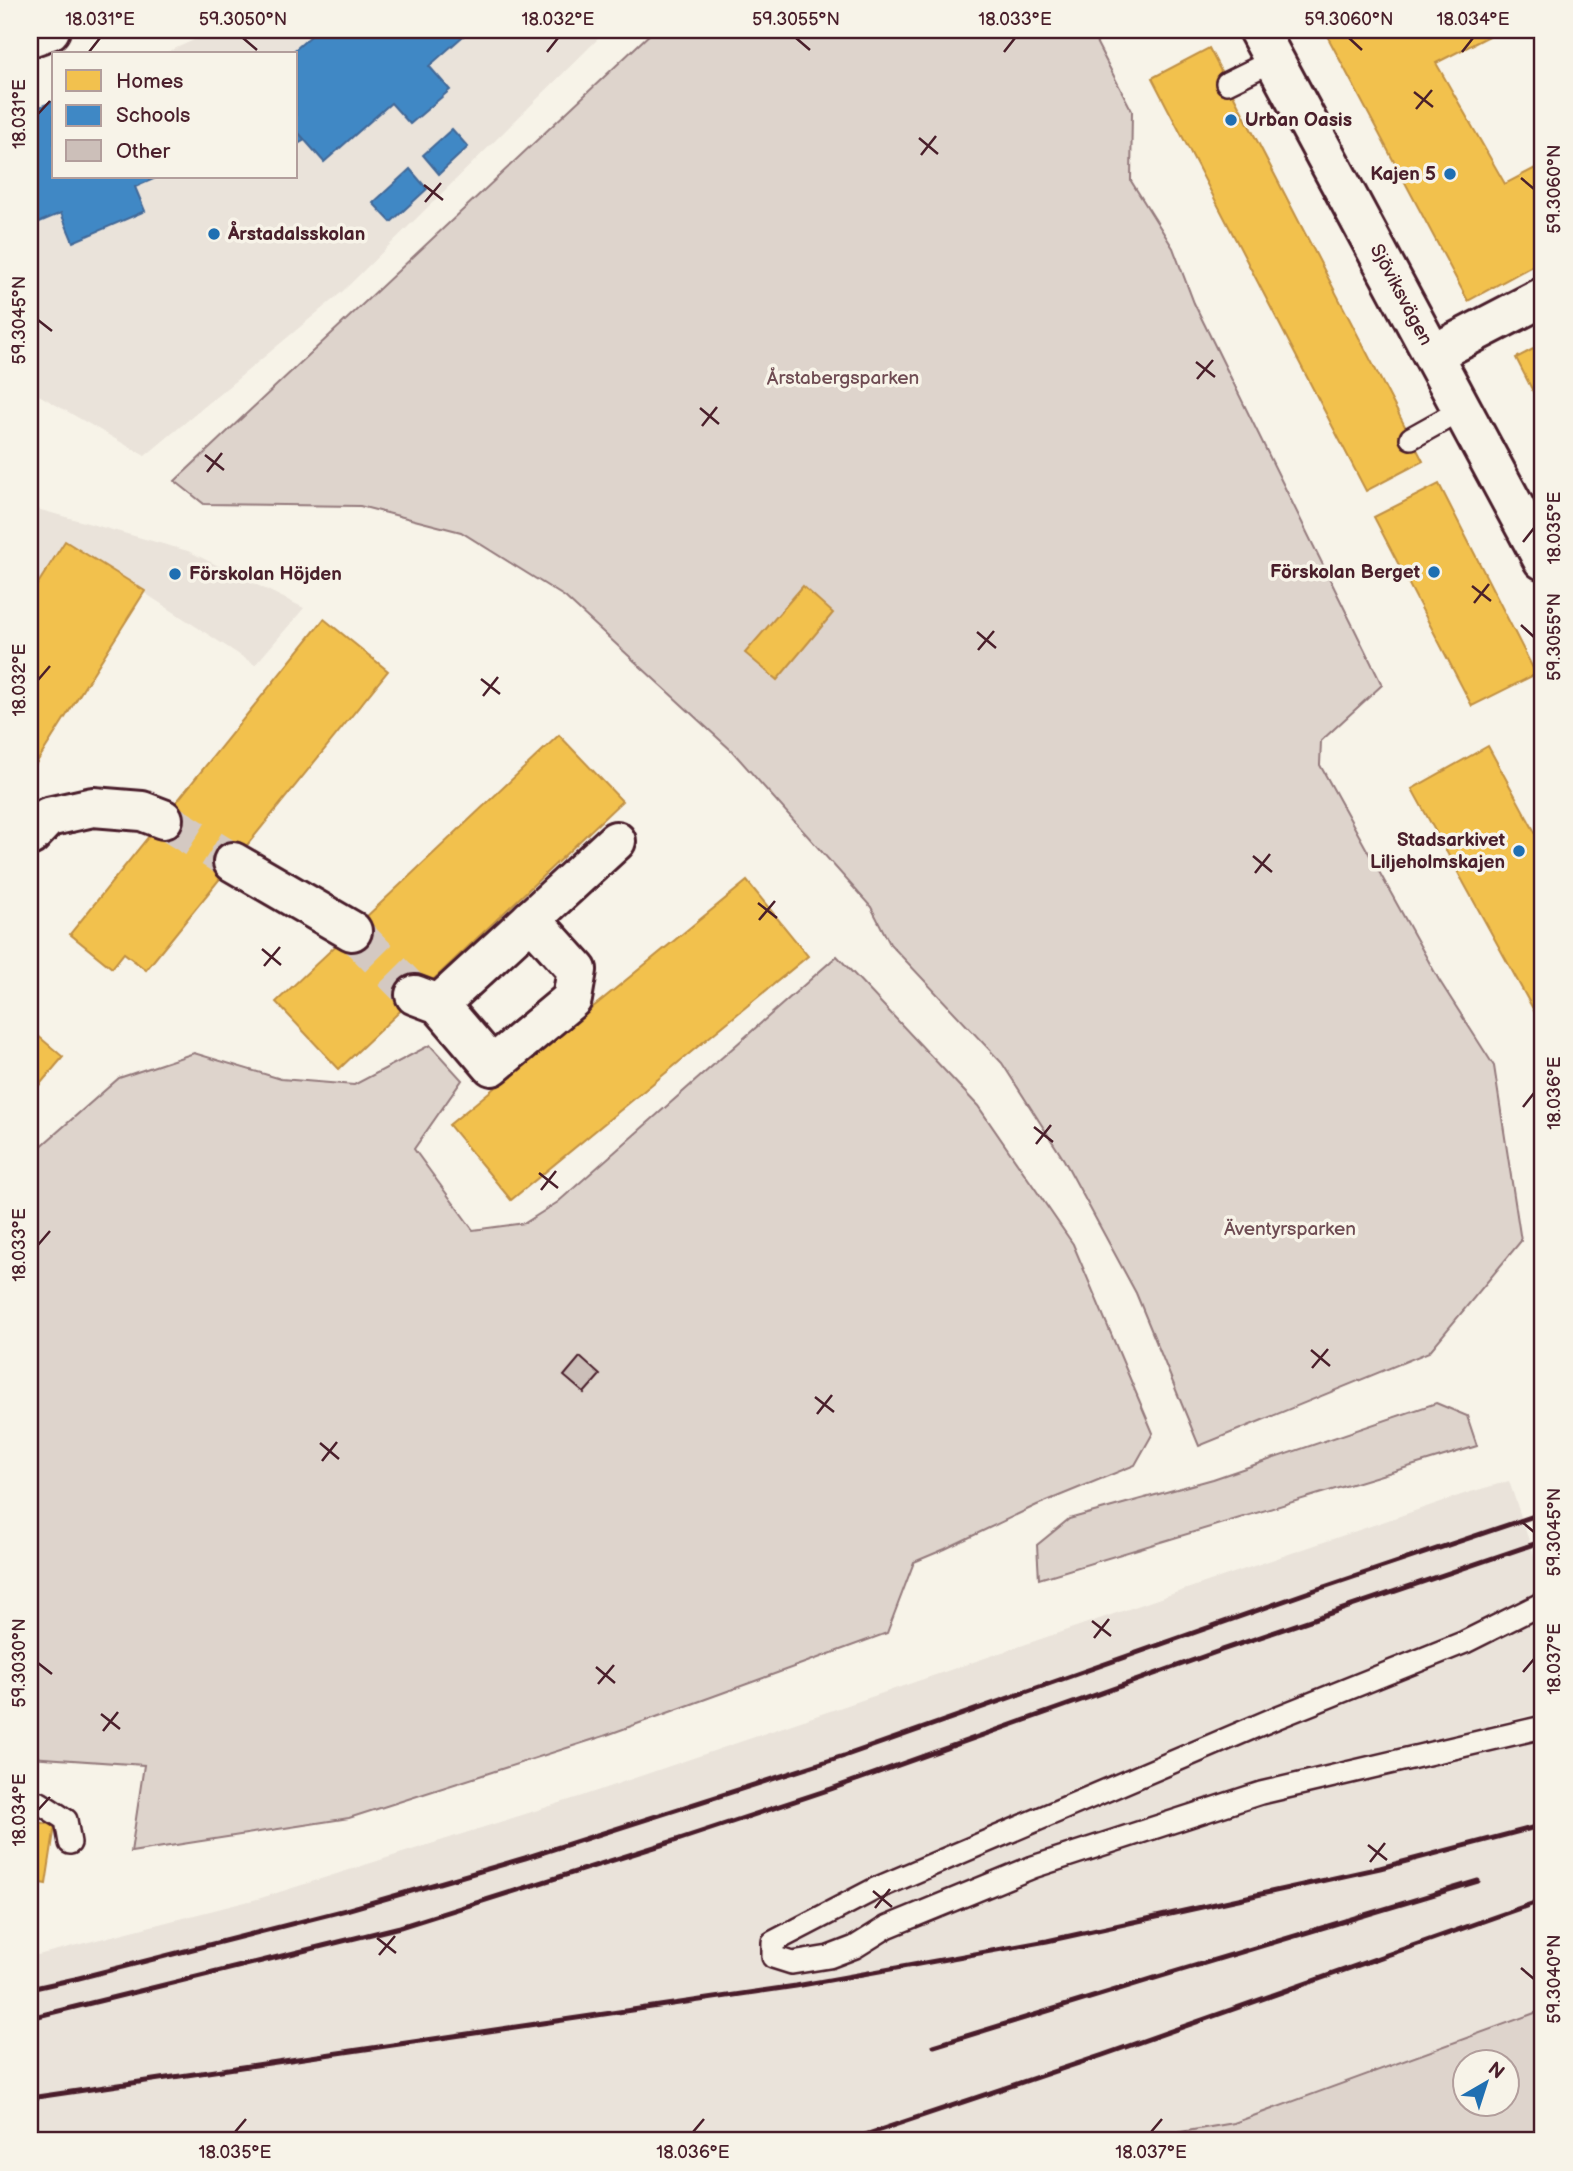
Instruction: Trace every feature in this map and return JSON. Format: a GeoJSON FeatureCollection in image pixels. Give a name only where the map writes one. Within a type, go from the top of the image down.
{"type":"FeatureCollection","features":[{"type":"Feature","properties":{"kind":"street"},"geometry":{"type":"LineString","coordinates":[[30,37],[50,30]]}},
{"type":"Feature","properties":{"kind":"street","name":"Sjöviksvägen"},"geometry":{"type":"LineString","coordinates":[[1266,45],[1543,560]]}},
{"type":"Feature","properties":{"kind":"street"},"geometry":{"type":"LineString","coordinates":[[1433,354],[1543,297]]}},
{"type":"Feature","properties":{"kind":"street"},"geometry":{"type":"LineString","coordinates":[[30,836],[48,817],[93,807],[142,811],[163,819]]}},
{"type":"Feature","properties":{"kind":"street"},"geometry":{"type":"LineString","coordinates":[[531,919],[577,970],[572,999],[492,1066],[427,999],[531,919],[616,841]]}},
{"type":"Feature","properties":{"kind":"street"},"geometry":{"type":"LineString","coordinates":[[233,862],[352,930]]}},
{"type":"Feature","properties":{"kind":"lane"},"geometry":{"type":"LineString","coordinates":[[1227,83],[1266,45]]}},
{"type":"Feature","properties":{"kind":"lane"},"geometry":{"type":"LineString","coordinates":[[1411,438],[1463,410]]}},
{"type":"Feature","properties":{"kind":"lane"},"geometry":{"type":"LineString","coordinates":[[1543,1603],[1465,1642],[1278,1717],[875,1889],[773,1942],[773,1957],[792,1963],[829,1957],[855,1947],[887,1927],[1033,1867],[1261,1793],[1543,1727]]}},
{"type":"Feature","properties":{"kind":"lane"},"geometry":{"type":"LineString","coordinates":[[30,1801],[40,1803],[66,1821],[70,1843]]}},
{"type":"Feature","properties":{"kind":"shaded area","name":"Årstadalsskolan"},"geometry":{"type":"Polygon","coordinates":[[[216,30],[607,30],[342,292],[145,456],[30,390],[30,111],[52,102],[52,178],[298,178],[298,52],[167,52],[216,30]]]}},
{"type":"Feature","properties":{"kind":"shaded area","name":"Förskolan Höjden"},"geometry":{"type":"Polygon","coordinates":[[[30,507],[188,551],[304,608],[255,665],[65,541],[30,596],[30,507]]]}},
{"type":"Feature","properties":{"kind":"shaded area"},"geometry":{"type":"Polygon","coordinates":[[[1509,1481],[1543,1582],[1543,1709],[1536,1714],[1489,1725],[1499,1751],[1543,1739],[1543,2010],[1234,2123],[1128,2141],[30,2141],[30,1957],[261,1898],[582,1796],[1467,1493],[1509,1481]]]}},
{"type":"Feature","properties":{"kind":"green space","name":"Årstabergsparken"},"geometry":{"type":"Polygon","coordinates":[[[654,30],[1090,30],[1132,111],[1131,181],[1173,248],[1194,303],[1382,685],[1321,741],[1320,765],[1439,980],[1494,1066],[1521,1241],[1429,1352],[1199,1446],[1136,1293],[1064,1160],[1002,1063],[890,944],[871,907],[732,751],[565,597],[461,532],[360,506],[204,504],[175,481],[654,30]]]}},
{"type":"Feature","properties":{"kind":"green space"},"geometry":{"type":"Polygon","coordinates":[[[837,956],[978,1106],[1073,1244],[1153,1433],[1135,1465],[1037,1505],[914,1562],[887,1633],[604,1736],[349,1818],[131,1852],[144,1765],[30,1757],[30,1156],[119,1078],[194,1053],[281,1079],[354,1085],[430,1045],[462,1080],[414,1149],[473,1230],[525,1223],[558,1202],[837,956]]]}},
{"type":"Feature","properties":{"kind":"green space"},"geometry":{"type":"Polygon","coordinates":[[[1436,1403],[1467,1416],[1477,1446],[1039,1579],[1037,1545],[1069,1519],[1213,1479],[1436,1403]]]}},
{"type":"Feature","properties":{"kind":"green space"},"geometry":{"type":"Polygon","coordinates":[[[1543,2010],[1543,2141],[1128,2141],[1234,2123],[1543,2010]]]}},
{"type":"Feature","properties":{"kind":"building: Homes","name":"Kajen 5"},"geometry":{"type":"Polygon","coordinates":[[[1324,30],[1501,30],[1436,63],[1505,184],[1543,164],[1543,260],[1468,301],[1324,30]]]}},
{"type":"Feature","properties":{"kind":"building: Homes"},"geometry":{"type":"Polygon","coordinates":[[[1209,48],[1423,461],[1366,491],[1152,78],[1209,48]]]}},
{"type":"Feature","properties":{"kind":"building: Homes"},"geometry":{"type":"Polygon","coordinates":[[[1543,344],[1543,411],[1516,358],[1543,344]]]}},
{"type":"Feature","properties":{"kind":"building: Homes"},"geometry":{"type":"Polygon","coordinates":[[[1439,484],[1536,674],[1472,706],[1374,517],[1439,484]]]}},
{"type":"Feature","properties":{"kind":"building: Homes"},"geometry":{"type":"Polygon","coordinates":[[[65,541],[145,591],[30,773],[30,596],[65,541]]]}},
{"type":"Feature","properties":{"kind":"building: Homes"},"geometry":{"type":"Polygon","coordinates":[[[803,586],[833,613],[777,680],[745,653],[803,586]]]}},
{"type":"Feature","properties":{"kind":"building: Homes"},"geometry":{"type":"Polygon","coordinates":[[[324,619],[388,671],[146,970],[124,953],[112,968],[70,934],[324,619]]]}},
{"type":"Feature","properties":{"kind":"building: Homes"},"geometry":{"type":"Polygon","coordinates":[[[559,735],[622,801],[339,1069],[276,1002],[559,735]]]}},
{"type":"Feature","properties":{"kind":"building: Homes"},"geometry":{"type":"Polygon","coordinates":[[[1488,746],[1543,847],[1543,1027],[1412,789],[1488,746]]]}},
{"type":"Feature","properties":{"kind":"building: Homes"},"geometry":{"type":"Polygon","coordinates":[[[747,881],[808,956],[511,1200],[449,1125],[747,881]]]}},
{"type":"Feature","properties":{"kind":"building: Homes"},"geometry":{"type":"Polygon","coordinates":[[[30,1029],[63,1057],[30,1096],[30,1029]]]}},
{"type":"Feature","properties":{"kind":"building: Homes"},"geometry":{"type":"Polygon","coordinates":[[[30,1821],[55,1825],[46,1884],[30,1881],[30,1821]]]}},
{"type":"Feature","properties":{"kind":"building: Schools"},"geometry":{"type":"Polygon","coordinates":[[[318,30],[470,30],[429,66],[450,90],[410,124],[391,103],[324,162],[298,132],[298,52],[292,52],[318,30]]]}},
{"type":"Feature","properties":{"kind":"building: Schools"},"geometry":{"type":"Polygon","coordinates":[[[52,102],[52,178],[156,178],[135,187],[145,211],[73,242],[61,213],[30,226],[30,111],[52,102]]]}},
{"type":"Feature","properties":{"kind":"building: Schools"},"geometry":{"type":"Polygon","coordinates":[[[452,129],[468,147],[439,174],[423,155],[452,129]]]}},
{"type":"Feature","properties":{"kind":"building: Schools"},"geometry":{"type":"Polygon","coordinates":[[[298,132],[305,140],[298,144],[298,132]]]}},
{"type":"Feature","properties":{"kind":"building: Schools"},"geometry":{"type":"Polygon","coordinates":[[[410,169],[427,189],[391,222],[373,203],[410,169]]]}},
{"type":"Feature","properties":{"kind":"building: Other"},"geometry":{"type":"Polygon","coordinates":[[[580,1357],[600,1375],[584,1393],[564,1376],[580,1357]]]}},
{"type":"Feature","properties":{"kind":"tunnel"},"geometry":{"type":"LineString","coordinates":[[163,819],[233,862]]}},
{"type":"Feature","properties":{"kind":"tunnel"},"geometry":{"type":"LineString","coordinates":[[352,931],[415,995]]}},
{"type":"Feature","properties":{"kind":"railway"},"geometry":{"type":"LineString","coordinates":[[30,1989],[346,1910],[525,1858],[844,1756],[1315,1590],[1543,1513]]}},
{"type":"Feature","properties":{"kind":"railway"},"geometry":{"type":"LineString","coordinates":[[30,2018],[400,1927],[677,1840],[1543,1541]]}},
{"type":"Feature","properties":{"kind":"railway"},"geometry":{"type":"LineString","coordinates":[[30,2098],[796,1986],[1047,1941],[1380,1868],[1543,1825]]}},
{"type":"Feature","properties":{"kind":"railway"},"geometry":{"type":"LineString","coordinates":[[934,2046],[1478,1881]]}},
{"type":"Feature","properties":{"kind":"railway"},"geometry":{"type":"LineString","coordinates":[[847,2141],[1103,2055],[1543,1900]]}},
{"type":"Feature","properties":{"kind":"place","name":"Urban Oasis"},"geometry":{"type":"Point","coordinates":[1231,120]}},
{"type":"Feature","properties":{"kind":"place","name":"Kajen 5"},"geometry":{"type":"Point","coordinates":[1450,174]}},
{"type":"Feature","properties":{"kind":"place","name":"Årstadalsskolan"},"geometry":{"type":"Point","coordinates":[214,234]}},
{"type":"Feature","properties":{"kind":"place","name":"Förskolan Berget"},"geometry":{"type":"Point","coordinates":[1434,572]}},
{"type":"Feature","properties":{"kind":"place","name":"Förskolan Höjden"},"geometry":{"type":"Point","coordinates":[175,574]}},
{"type":"Feature","properties":{"kind":"place","name":"Stadsarkivet Liljeholmskajen"},"geometry":{"type":"Point","coordinates":[1519,851]}},
{"type":"Feature","properties":{"kind":"park label","name":"Äventyrsparken"},"geometry":{"type":"Point","coordinates":[1290,1229]}}]}
